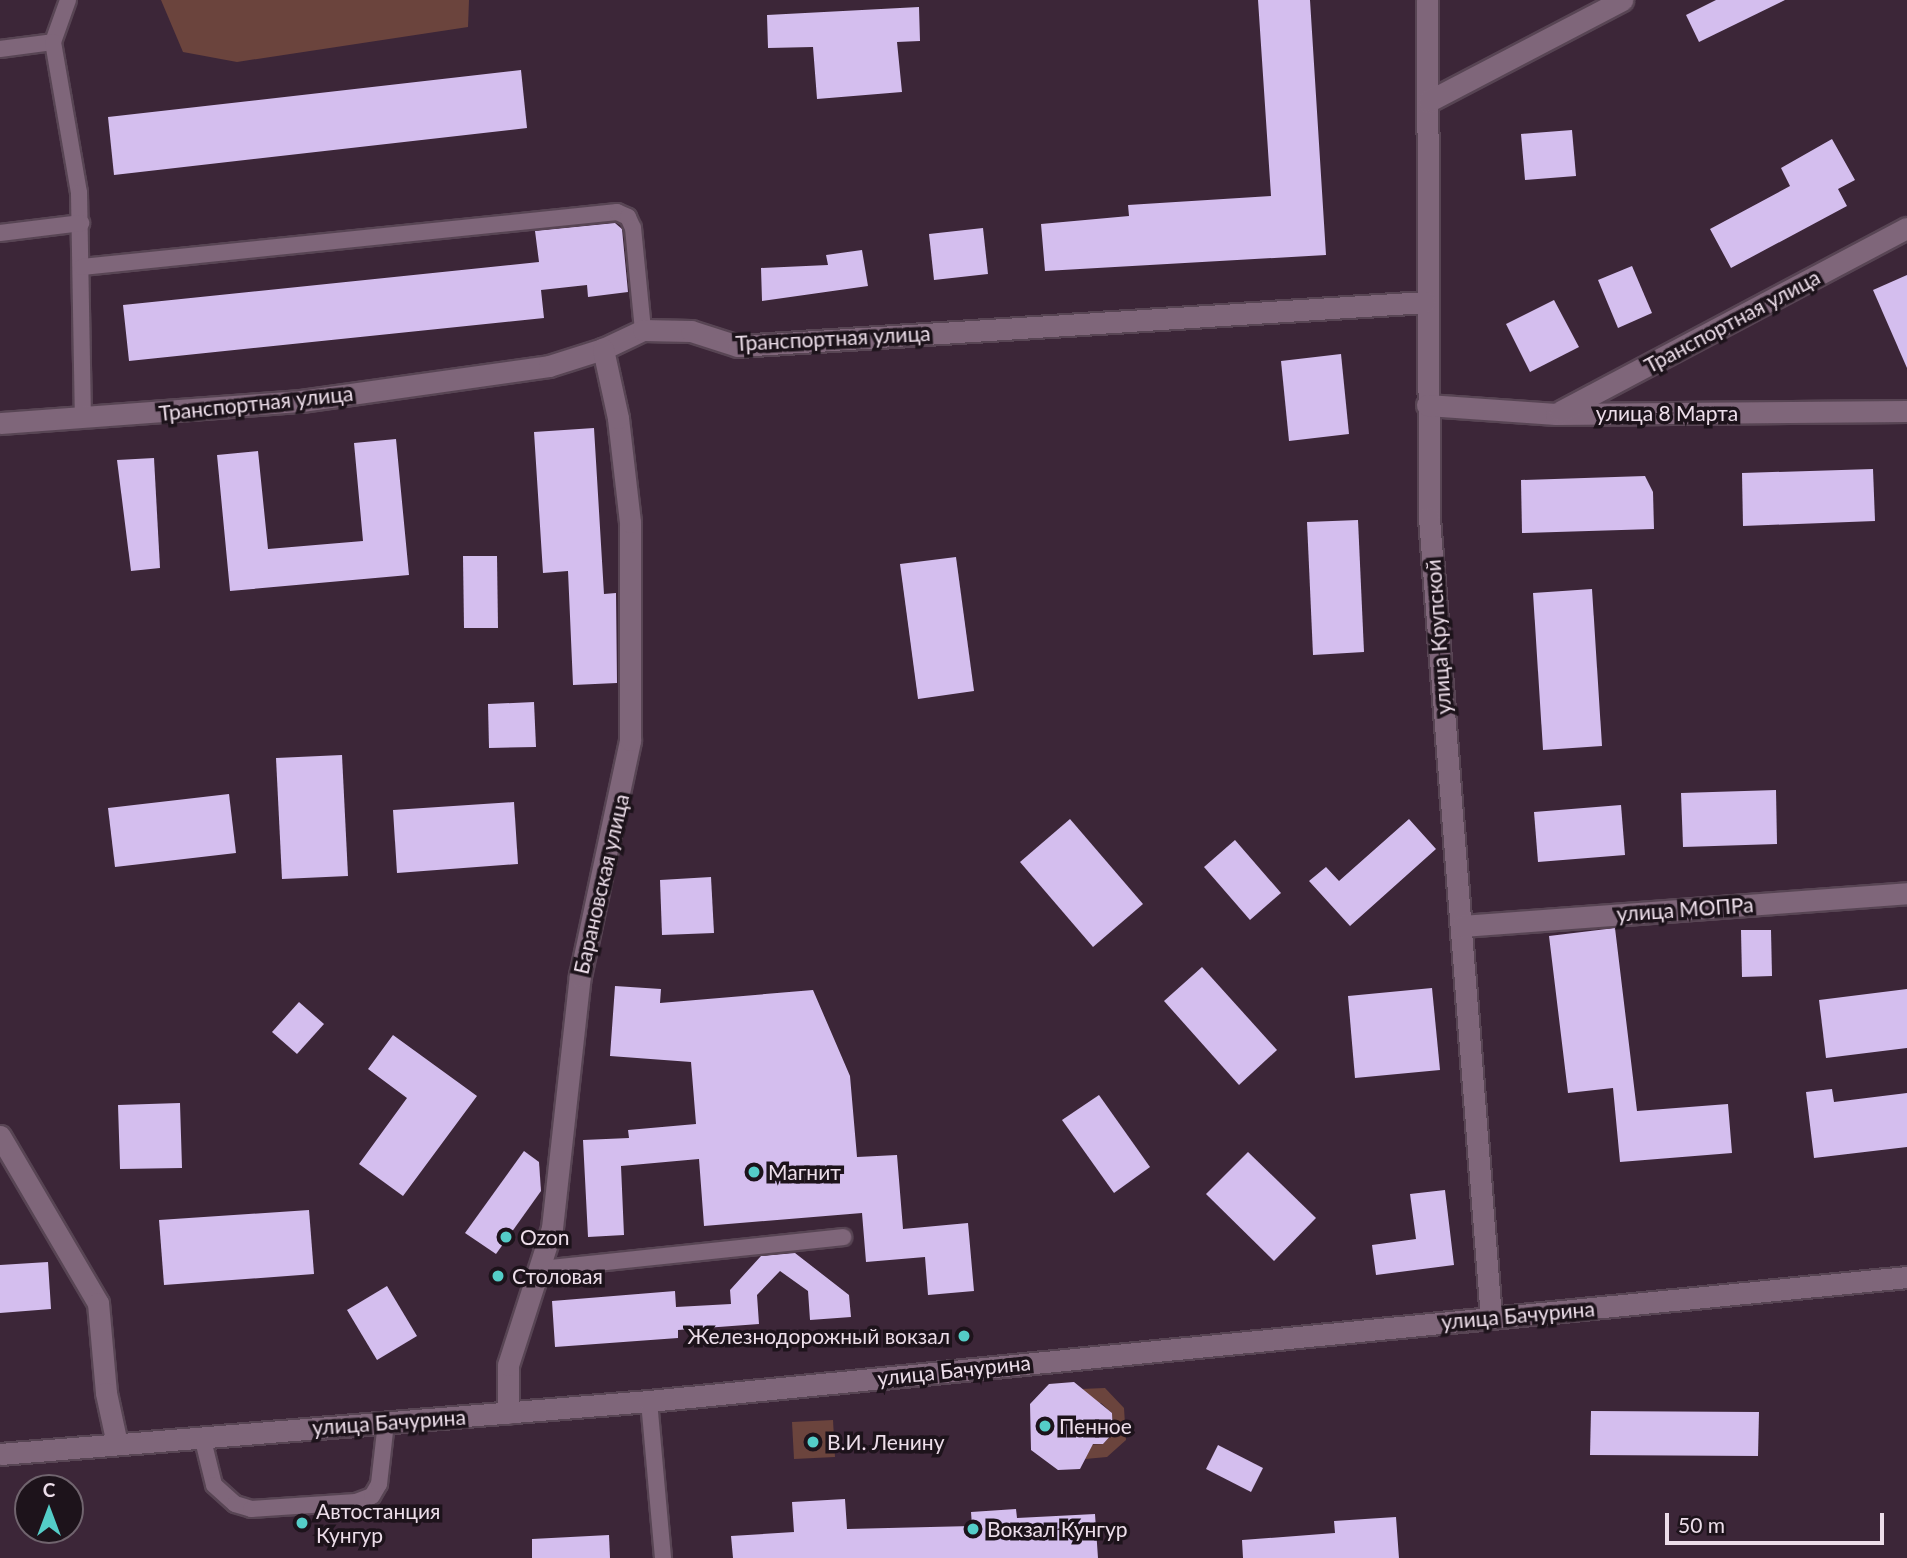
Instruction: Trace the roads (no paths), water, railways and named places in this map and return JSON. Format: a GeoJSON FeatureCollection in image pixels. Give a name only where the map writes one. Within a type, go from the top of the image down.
{"type":"FeatureCollection","features":[{"type":"Feature","properties":{"kind":"street","name":"улица Крупской"},"geometry":{"type":"LineString","coordinates":[[1427,0],[1429,101],[1425,302],[1429,519],[1491,1318]]}},
{"type":"Feature","properties":{"kind":"street"},"geometry":{"type":"LineString","coordinates":[[1429,101],[1622,0]]}},
{"type":"Feature","properties":{"kind":"street","name":"Транспортная улица"},"geometry":{"type":"LineString","coordinates":[[1556,414],[1907,228]]}},
{"type":"Feature","properties":{"kind":"street","name":"Транспортная улица"},"geometry":{"type":"LineString","coordinates":[[0,423],[83,415],[172,414],[301,401],[549,366],[603,349],[643,330],[691,331],[738,346],[1425,302]]}},
{"type":"Feature","properties":{"kind":"street","name":"Барановская улица"},"geometry":{"type":"LineString","coordinates":[[508,1413],[508,1366],[540,1269],[557,1200],[580,976],[630,740],[630,522],[618,418],[603,349]]}},
{"type":"Feature","properties":{"kind":"street","name":"улица 8 Марта"},"geometry":{"type":"LineString","coordinates":[[1427,405],[1556,414],[1907,411]]}},
{"type":"Feature","properties":{"kind":"street","name":"улица МОПРа"},"geometry":{"type":"LineString","coordinates":[[1462,926],[1907,893]]}},
{"type":"Feature","properties":{"kind":"street"},"geometry":{"type":"LineString","coordinates":[[0,1136],[98,1303],[106,1393],[117,1444]]}},
{"type":"Feature","properties":{"kind":"street","name":"улица Бачурина"},"geometry":{"type":"LineString","coordinates":[[0,1454],[649,1402],[1907,1277]]}},
{"type":"Feature","properties":{"kind":"lane"},"geometry":{"type":"LineString","coordinates":[[68,0],[53,42],[80,223],[83,415]]}},
{"type":"Feature","properties":{"kind":"lane"},"geometry":{"type":"LineString","coordinates":[[0,49],[53,42]]}},
{"type":"Feature","properties":{"kind":"lane"},"geometry":{"type":"LineString","coordinates":[[82,267],[617,212],[628,218],[633,228],[643,330]]}},
{"type":"Feature","properties":{"kind":"lane"},"geometry":{"type":"LineString","coordinates":[[0,233],[80,223]]}},
{"type":"Feature","properties":{"kind":"lane"},"geometry":{"type":"LineString","coordinates":[[540,1269],[843,1237]]}},
{"type":"Feature","properties":{"kind":"lane"},"geometry":{"type":"LineString","coordinates":[[649,1402],[663,1558]]}},
{"type":"Feature","properties":{"kind":"lane"},"geometry":{"type":"LineString","coordinates":[[202,1436],[214,1485],[234,1504],[251,1509],[356,1502],[372,1496],[379,1484],[386,1423]]}},
{"type":"Feature","properties":{"kind":"place","name":"Магнит"},"geometry":{"type":"Point","coordinates":[754,1172]}},
{"type":"Feature","properties":{"kind":"place","name":"Ozon"},"geometry":{"type":"Point","coordinates":[506,1237]}},
{"type":"Feature","properties":{"kind":"place","name":"Столовая"},"geometry":{"type":"Point","coordinates":[498,1276]}},
{"type":"Feature","properties":{"kind":"place","name":"Железнодорожный вокзал"},"geometry":{"type":"Point","coordinates":[964,1336]}},
{"type":"Feature","properties":{"kind":"place","name":"Пенное"},"geometry":{"type":"Point","coordinates":[1045,1426]}},
{"type":"Feature","properties":{"kind":"place","name":"В.И. Ленину"},"geometry":{"type":"Point","coordinates":[813,1442]}},
{"type":"Feature","properties":{"kind":"place","name":"Автостанция Кунгур"},"geometry":{"type":"Point","coordinates":[302,1523]}},
{"type":"Feature","properties":{"kind":"place","name":"Вокзал Кунгур"},"geometry":{"type":"Point","coordinates":[973,1529]}}]}
